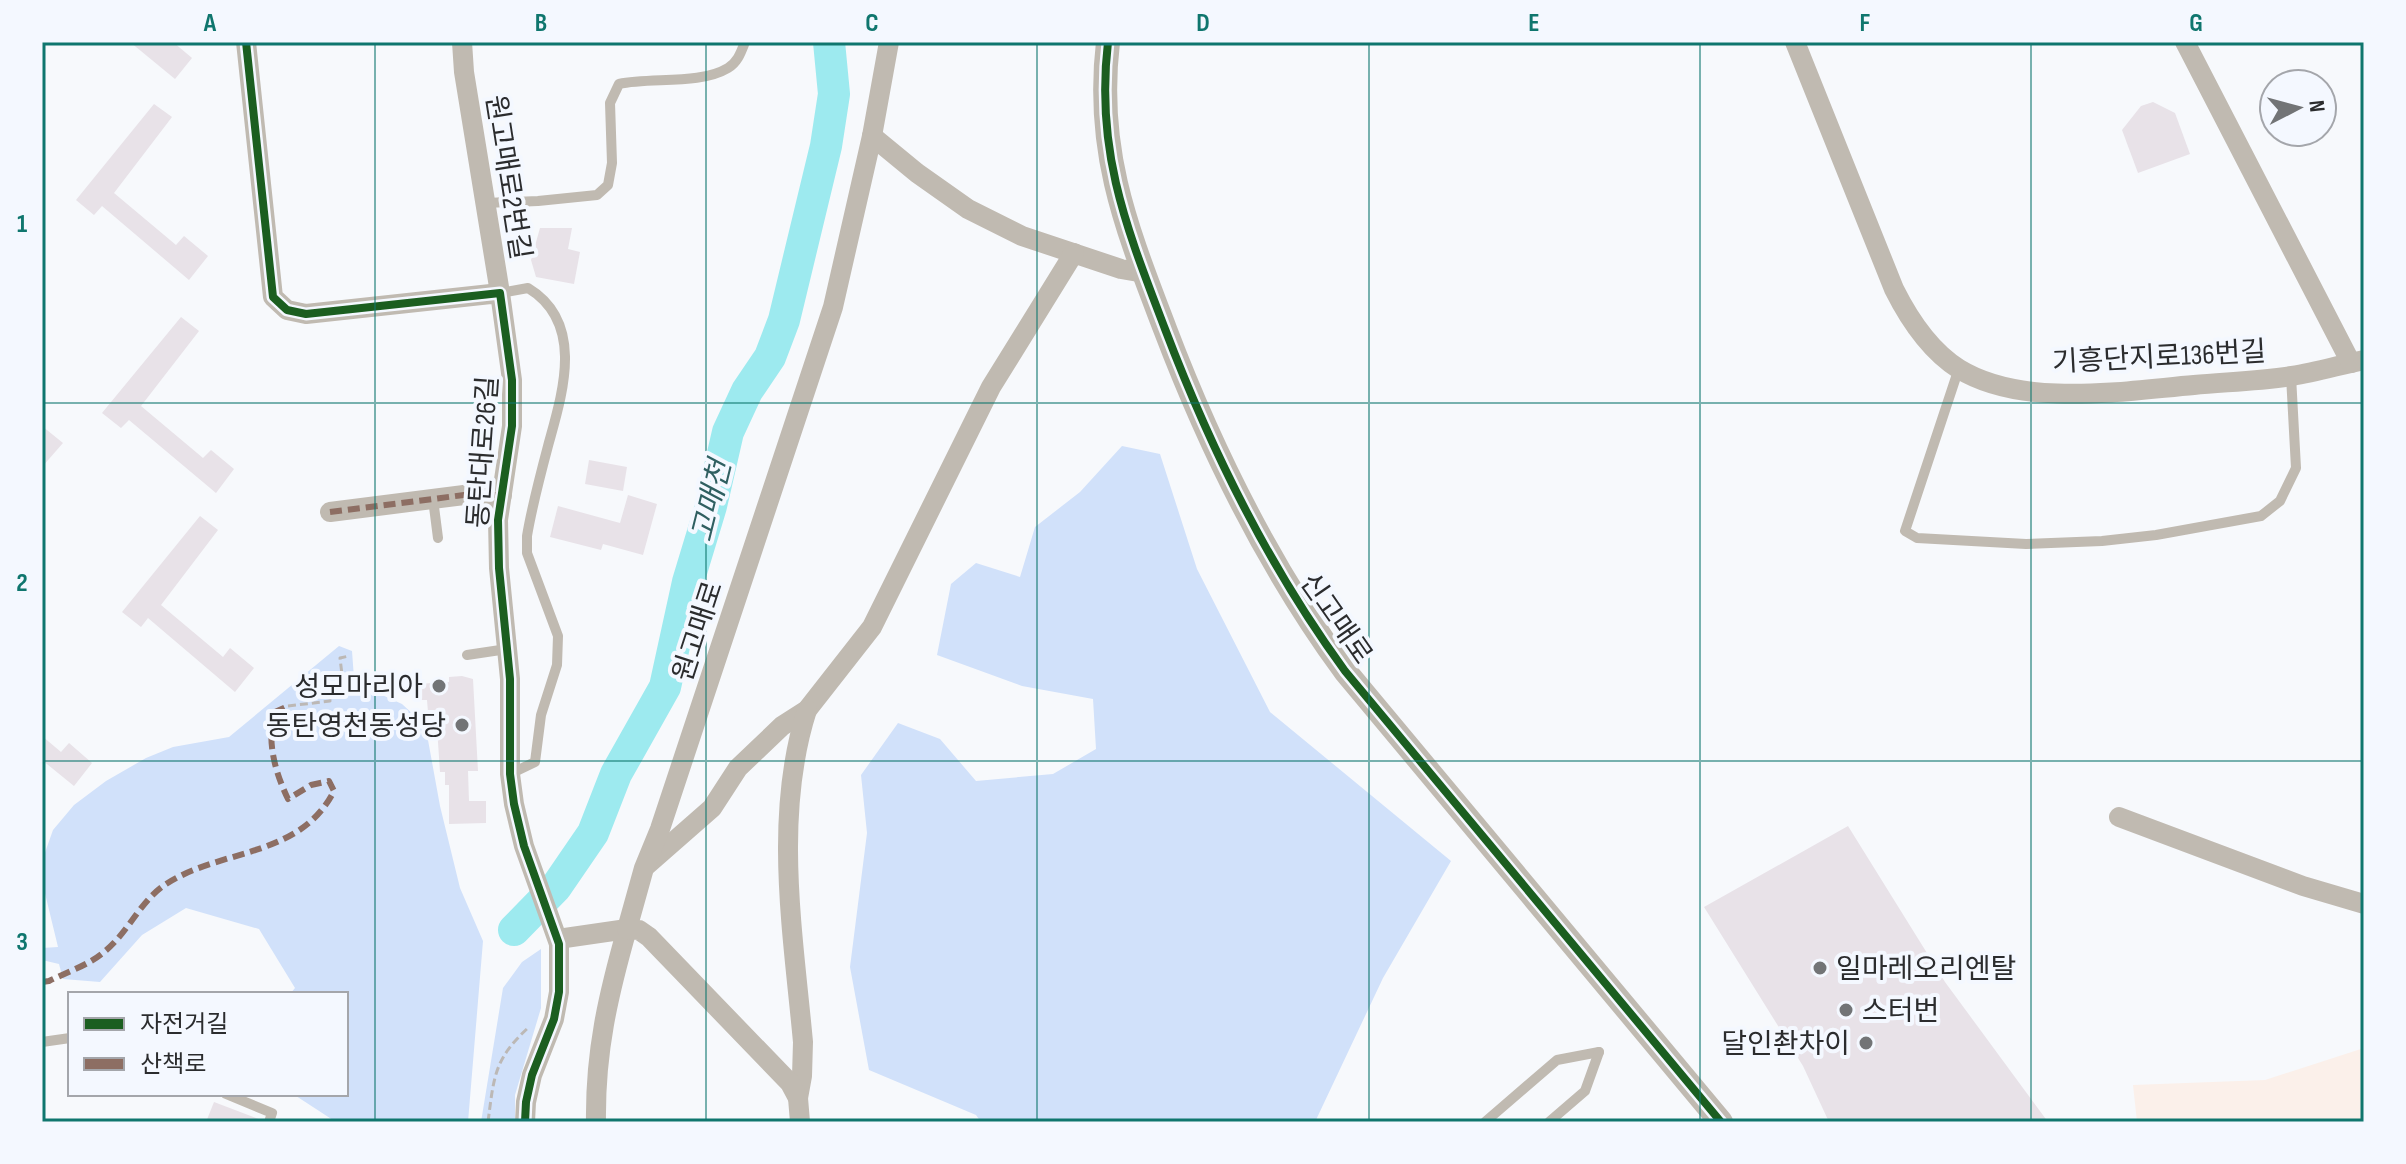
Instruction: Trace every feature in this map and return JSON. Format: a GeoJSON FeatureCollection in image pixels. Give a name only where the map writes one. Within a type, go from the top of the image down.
{"type":"FeatureCollection","features":[{"type":"Feature","properties":{"kind":"street"},"geometry":{"type":"LineString","coordinates":[[246,42],[273,297],[287,310],[306,314],[500,293]]}},
{"type":"Feature","properties":{"kind":"street","name":"원고매로2번길"},"geometry":{"type":"LineString","coordinates":[[462,42],[464,72],[500,293]]}},
{"type":"Feature","properties":{"kind":"street","name":"원고매로"},"geometry":{"type":"LineString","coordinates":[[627,929],[644,868],[670,800],[833,307],[872,136],[889,42]]}},
{"type":"Feature","properties":{"kind":"street","name":"신고매로"},"geometry":{"type":"LineString","coordinates":[[1108,42],[1104,95],[1111,162],[1125,222],[1202,422],[1257,534],[1314,629],[1345,671],[1721,1122]]}},
{"type":"Feature","properties":{"kind":"street","name":"기흥단지로136번길"},"geometry":{"type":"LineString","coordinates":[[1795,42],[1894,289],[1909,318],[1933,346],[1959,368],[1991,383],[2027,390],[2085,394],[2291,376],[2358,362]]}},
{"type":"Feature","properties":{"kind":"street"},"geometry":{"type":"LineString","coordinates":[[2185,42],[2358,362]]}},
{"type":"Feature","properties":{"kind":"street"},"geometry":{"type":"LineString","coordinates":[[872,136],[968,209],[1022,236],[1144,273]]}},
{"type":"Feature","properties":{"kind":"street"},"geometry":{"type":"LineString","coordinates":[[644,868],[712,808],[738,768],[782,726],[807,710],[872,627],[991,387],[1074,253]]}},
{"type":"Feature","properties":{"kind":"street","name":"동탄대로26길"},"geometry":{"type":"LineString","coordinates":[[500,293],[512,380],[512,426],[498,520],[499,568],[510,679],[510,774],[514,804],[529,862],[556,934]]}},
{"type":"Feature","properties":{"kind":"street"},"geometry":{"type":"LineString","coordinates":[[330,512],[464,495],[502,495]]}},
{"type":"Feature","properties":{"kind":"street"},"geometry":{"type":"LineString","coordinates":[[800,1122],[798,1098],[803,1042],[788,835],[796,745],[807,710]]}},
{"type":"Feature","properties":{"kind":"street"},"geometry":{"type":"LineString","coordinates":[[2119,817],[2303,886],[2364,904]]}},
{"type":"Feature","properties":{"kind":"street"},"geometry":{"type":"LineString","coordinates":[[596,1122],[596,1076],[606,1003],[627,929]]}},
{"type":"Feature","properties":{"kind":"street"},"geometry":{"type":"LineString","coordinates":[[525,1122],[532,1075],[556,1009],[559,992],[556,934],[639,930],[790,1083],[798,1098]]}},
{"type":"Feature","properties":{"kind":"lane"},"geometry":{"type":"LineString","coordinates":[[485,203],[597,195],[608,185],[612,163],[610,103],[619,84],[685,79],[714,73],[728,68],[740,57],[745,42]]}},
{"type":"Feature","properties":{"kind":"lane","name":"원고매로2번길"},"geometry":{"type":"LineString","coordinates":[[500,293],[528,288],[539,295],[555,316],[565,352],[565,381],[527,536],[527,553],[558,636],[557,665],[541,715],[535,762],[510,774]]}},
{"type":"Feature","properties":{"kind":"lane"},"geometry":{"type":"LineString","coordinates":[[1959,368],[1905,531],[1917,538],[2026,544],[2102,541],[2156,535],[2261,516],[2280,501],[2296,468],[2291,376]]}},
{"type":"Feature","properties":{"kind":"lane"},"geometry":{"type":"LineString","coordinates":[[433,499],[438,538]]}},
{"type":"Feature","properties":{"kind":"lane"},"geometry":{"type":"LineString","coordinates":[[467,655],[507,649]]}},
{"type":"Feature","properties":{"kind":"lane"},"geometry":{"type":"LineString","coordinates":[[42,1042],[68,1038]]}},
{"type":"Feature","properties":{"kind":"lane"},"geometry":{"type":"LineString","coordinates":[[1485,1122],[1557,1060],[1599,1052],[1585,1091],[1549,1122]]}},
{"type":"Feature","properties":{"kind":"lane"},"geometry":{"type":"LineString","coordinates":[[231,1096],[272,1113],[269,1122]]}},
{"type":"Feature","properties":{"kind":"path"},"geometry":{"type":"LineString","coordinates":[[288,706],[330,701],[329,685],[343,683],[340,658],[349,656]]}},
{"type":"Feature","properties":{"kind":"path"},"geometry":{"type":"LineString","coordinates":[[488,1122],[494,1074],[509,1046],[531,1025],[556,1009]]}},
{"type":"Feature","properties":{"kind":"shaded area"},"geometry":{"type":"Polygon","coordinates":[[[1122,446],[1160,454],[1197,569],[1270,712],[1451,861],[1383,978],[1315,1122],[981,1122],[976,1115],[869,1070],[850,967],[867,833],[861,775],[898,723],[940,739],[976,781],[1053,774],[1096,749],[1093,699],[1022,686],[937,655],[951,584],[976,563],[1020,577],[1035,527],[1080,492],[1122,446]]]}},
{"type":"Feature","properties":{"kind":"shaded area"},"geometry":{"type":"Polygon","coordinates":[[[339,646],[352,651],[355,692],[380,694],[402,704],[415,716],[428,740],[460,888],[483,941],[468,1122],[336,1122],[296,1096],[348,1096],[348,992],[292,992],[295,988],[259,929],[186,908],[142,935],[100,982],[63,979],[59,964],[42,960],[42,948],[58,947],[42,881],[42,861],[53,830],[74,805],[106,781],[146,758],[173,747],[229,737],[339,646]]]}},
{"type":"Feature","properties":{"kind":"shaded area"},"geometry":{"type":"Polygon","coordinates":[[[541,949],[541,1008],[515,1095],[515,1122],[481,1122],[503,988],[522,962],[541,949]]]}},
{"type":"Feature","properties":{"kind":"shaded area"},"geometry":{"type":"Polygon","coordinates":[[[2364,1048],[2364,1122],[2137,1122],[2133,1085],[2265,1080],[2364,1048]]]}},
{"type":"Feature","properties":{"kind":"building"},"geometry":{"type":"Polygon","coordinates":[[[130,42],[173,42],[192,58],[175,79],[130,42]]]}},
{"type":"Feature","properties":{"kind":"building"},"geometry":{"type":"Polygon","coordinates":[[[2153,102],[2175,113],[2190,154],[2138,173],[2122,130],[2141,106],[2153,102]]]}},
{"type":"Feature","properties":{"kind":"building"},"geometry":{"type":"Polygon","coordinates":[[[154,104],[172,117],[114,193],[176,245],[184,236],[208,256],[189,280],[102,206],[94,215],[76,200],[154,104]]]}},
{"type":"Feature","properties":{"kind":"building"},"geometry":{"type":"Polygon","coordinates":[[[540,228],[572,228],[568,249],[580,252],[574,284],[536,277],[531,260],[540,228]]]}},
{"type":"Feature","properties":{"kind":"building"},"geometry":{"type":"Polygon","coordinates":[[[181,317],[199,331],[141,406],[203,458],[211,450],[234,469],[216,493],[129,420],[121,428],[102,413],[181,317]]]}},
{"type":"Feature","properties":{"kind":"building"},"geometry":{"type":"Polygon","coordinates":[[[42,426],[63,443],[42,467],[42,426]]]}},
{"type":"Feature","properties":{"kind":"building"},"geometry":{"type":"Polygon","coordinates":[[[589,460],[627,467],[623,491],[585,484],[589,460]]]}},
{"type":"Feature","properties":{"kind":"building"},"geometry":{"type":"Polygon","coordinates":[[[628,495],[657,504],[643,555],[603,544],[601,550],[550,537],[558,506],[620,523],[628,495]]]}},
{"type":"Feature","properties":{"kind":"building"},"geometry":{"type":"Polygon","coordinates":[[[200,516],[218,530],[161,605],[223,657],[230,648],[254,668],[235,692],[148,618],[141,627],[122,612],[200,516]]]}},
{"type":"Feature","properties":{"kind":"building"},"geometry":{"type":"Polygon","coordinates":[[[449,677],[473,679],[478,771],[468,771],[469,801],[486,801],[486,823],[449,824],[449,785],[445,785],[445,772],[440,772],[436,712],[428,712],[427,700],[417,700],[416,684],[449,682],[449,677]]]}},
{"type":"Feature","properties":{"kind":"building"},"geometry":{"type":"Polygon","coordinates":[[[42,736],[61,752],[69,743],[92,763],[74,786],[42,760],[42,736]]]}},
{"type":"Feature","properties":{"kind":"building"},"geometry":{"type":"Polygon","coordinates":[[[1848,826],[1945,982],[2048,1122],[1829,1122],[1803,1066],[1704,907],[1848,826]]]}},
{"type":"Feature","properties":{"kind":"building"},"geometry":{"type":"Polygon","coordinates":[[[214,1102],[261,1120],[261,1122],[206,1122],[214,1102]]]}},
{"type":"Feature","properties":{"kind":"waterway","name":"고매천"},"geometry":{"type":"LineString","coordinates":[[514,930],[556,887],[593,833],[616,774],[665,687],[688,582],[711,506],[728,432],[747,391],[770,357],[784,320],[826,146],[834,94],[829,42]]}},
{"type":"Feature","properties":{"kind":"marked path"},"geometry":{"type":"LineString","coordinates":[[330,512],[464,495],[502,495]]}},
{"type":"Feature","properties":{"kind":"marked path"},"geometry":{"type":"LineString","coordinates":[[42,982],[78,968],[104,952],[149,899],[166,884],[188,872],[281,840],[301,829],[319,813],[334,791],[329,781],[311,785],[288,799],[279,778],[272,745],[272,723],[275,712],[288,706]]}},
{"type":"Feature","properties":{"kind":"cycle path"},"geometry":{"type":"LineString","coordinates":[[246,42],[273,297],[287,310],[306,314],[500,293],[512,380],[512,426],[498,520],[499,568],[510,679],[510,774],[524,846],[559,944],[559,992],[554,1019],[532,1075],[525,1122]]}},
{"type":"Feature","properties":{"kind":"cycle path"},"geometry":{"type":"LineString","coordinates":[[1108,42],[1106,119],[1110,155],[1127,223],[1202,419],[1266,549],[1345,671],[1721,1122]]}},
{"type":"Feature","properties":{"kind":"place","name":"성모마리아"},"geometry":{"type":"Point","coordinates":[439,686]}},
{"type":"Feature","properties":{"kind":"place","name":"동탄영천동성당"},"geometry":{"type":"Point","coordinates":[462,725]}},
{"type":"Feature","properties":{"kind":"place","name":"일마레오리엔탈"},"geometry":{"type":"Point","coordinates":[1820,968]}},
{"type":"Feature","properties":{"kind":"place","name":"스터번"},"geometry":{"type":"Point","coordinates":[1846,1010]}},
{"type":"Feature","properties":{"kind":"place","name":"달인촨차이"},"geometry":{"type":"Point","coordinates":[1866,1043]}}]}
